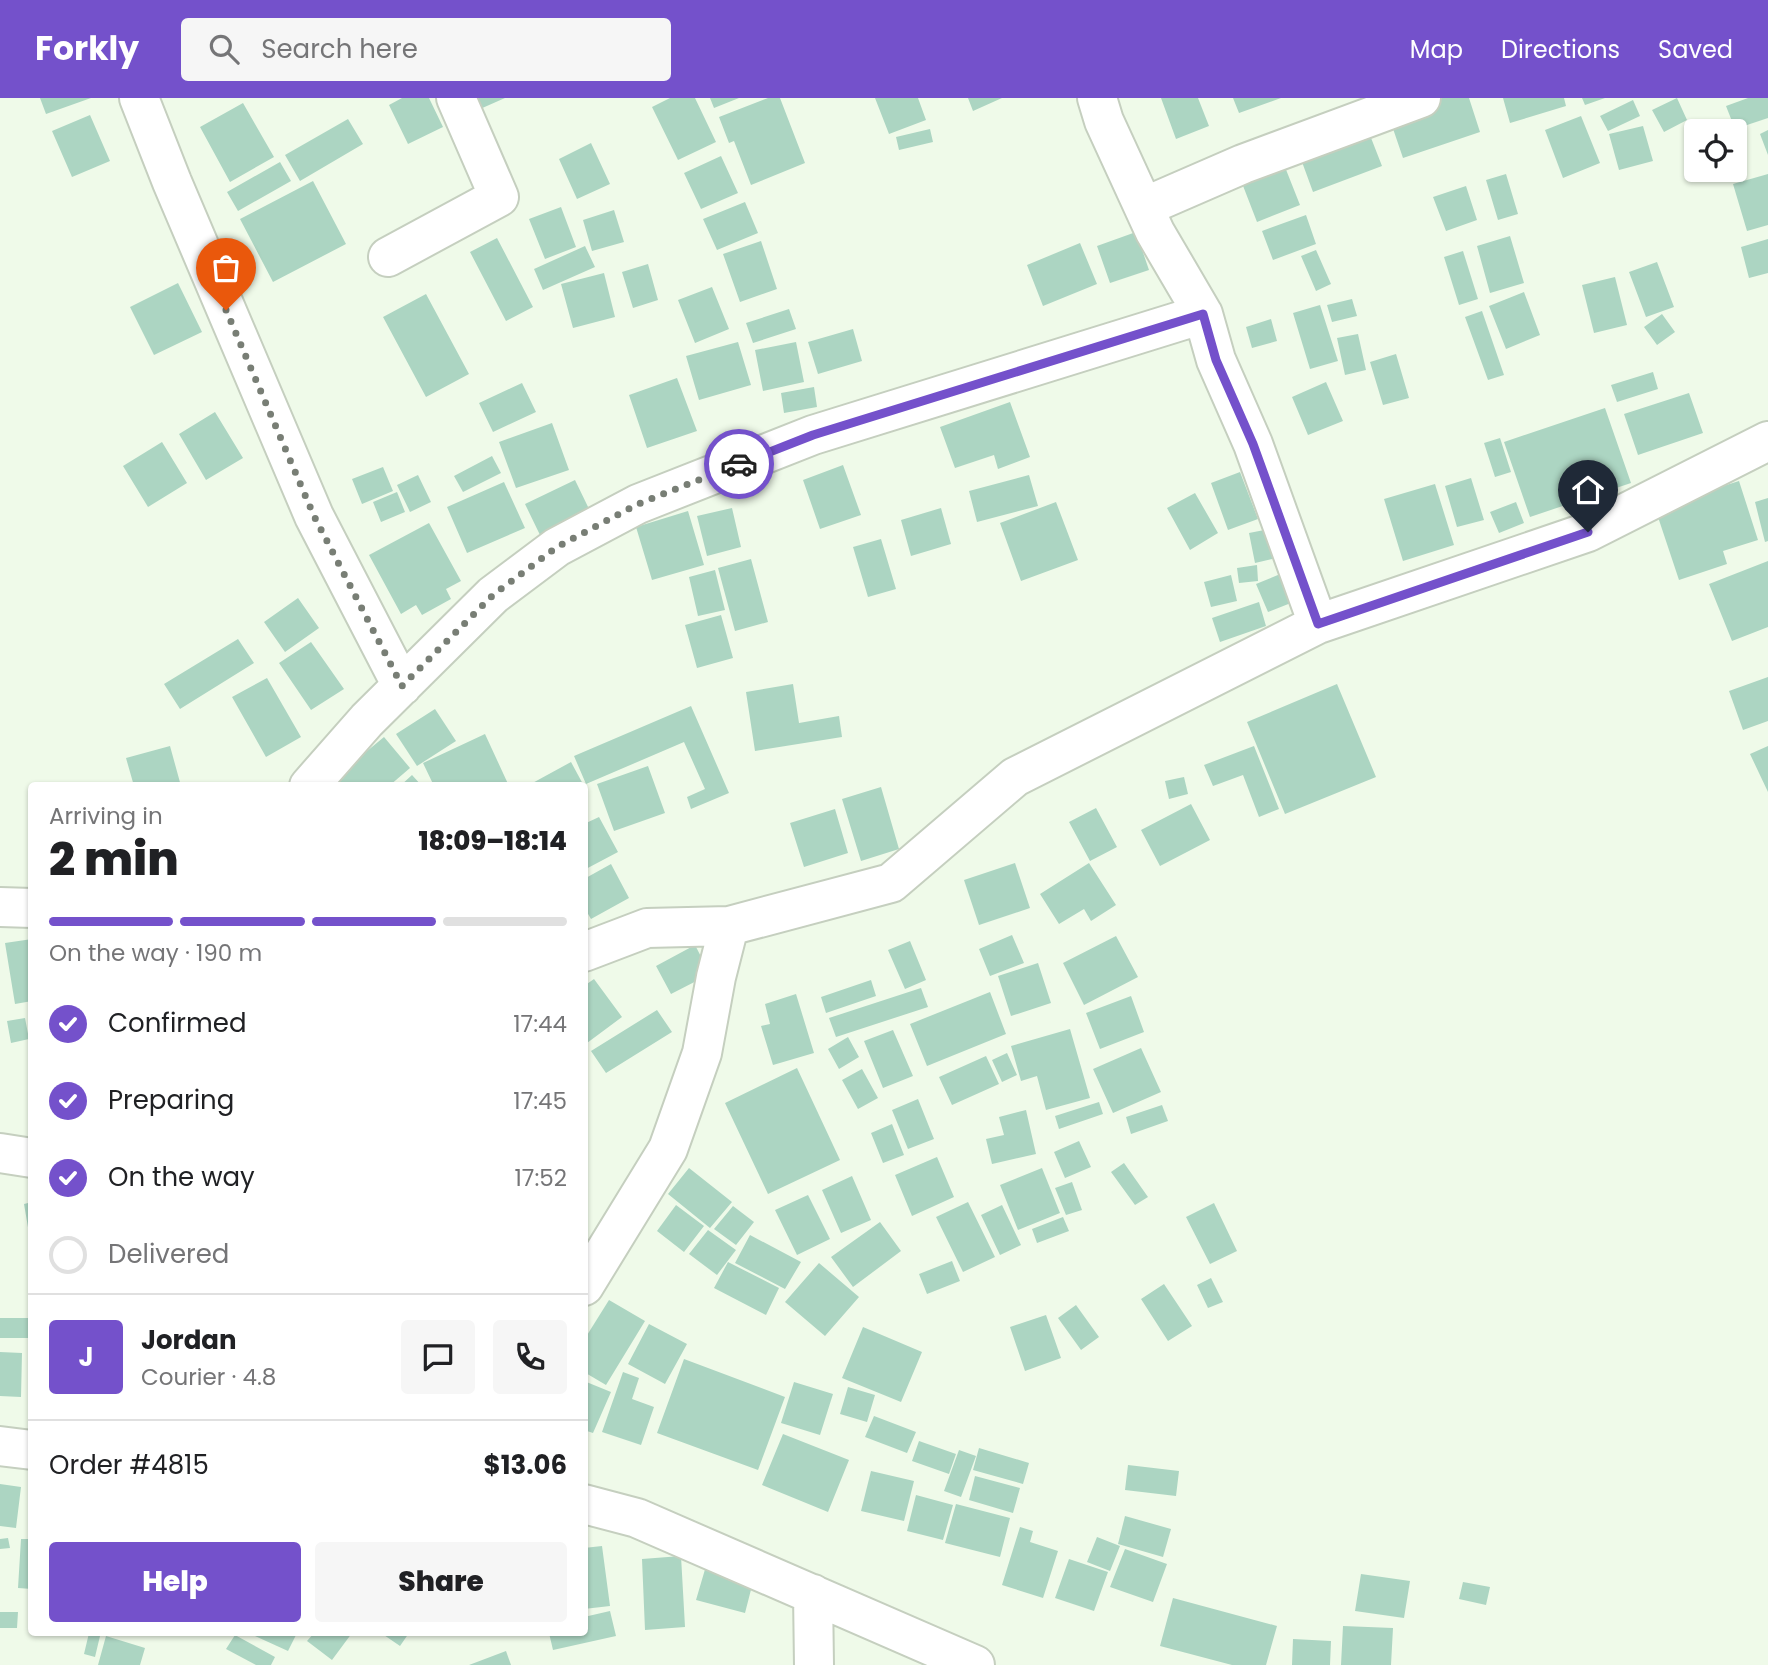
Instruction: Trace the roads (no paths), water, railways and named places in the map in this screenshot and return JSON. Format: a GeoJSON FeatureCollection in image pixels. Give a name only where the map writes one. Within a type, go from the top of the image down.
{"type":"FeatureCollection","features":[{"type":"Feature","properties":{"kind":"street"},"geometry":{"type":"LineString","coordinates":[[139,98],[314,516],[402,686]]}},
{"type":"Feature","properties":{"kind":"street"},"geometry":{"type":"LineString","coordinates":[[388,257],[499,197],[456,98]]}},
{"type":"Feature","properties":{"kind":"street"},"geometry":{"type":"LineString","coordinates":[[1097,98],[1104,121],[1155,232],[1203,314],[1216,360],[1253,444],[1318,624]]}},
{"type":"Feature","properties":{"kind":"street"},"geometry":{"type":"LineString","coordinates":[[1144,206],[1243,164],[1421,98]]}},
{"type":"Feature","properties":{"kind":"street"},"geometry":{"type":"LineString","coordinates":[[313,782],[367,720],[493,595],[557,547],[638,504],[813,435],[1203,314]]}},
{"type":"Feature","properties":{"kind":"street"},"geometry":{"type":"LineString","coordinates":[[588,950],[647,928],[729,926],[891,883],[1015,777],[1318,624],[1588,532],[1768,441]]}},
{"type":"Feature","properties":{"kind":"street"},"geometry":{"type":"LineString","coordinates":[[0,906],[28,908]]}},
{"type":"Feature","properties":{"kind":"street"},"geometry":{"type":"LineString","coordinates":[[588,1279],[667,1149],[702,1053],[716,976],[729,926]]}},
{"type":"Feature","properties":{"kind":"street"},"geometry":{"type":"LineString","coordinates":[[0,1153],[28,1157]]}},
{"type":"Feature","properties":{"kind":"street"},"geometry":{"type":"LineString","coordinates":[[0,1446],[28,1450]]}},
{"type":"Feature","properties":{"kind":"street"},"geometry":{"type":"LineString","coordinates":[[588,1505],[637,1518],[975,1665]]}},
{"type":"Feature","properties":{"kind":"street"},"geometry":{"type":"LineString","coordinates":[[813,1594],[814,1665]]}}]}
